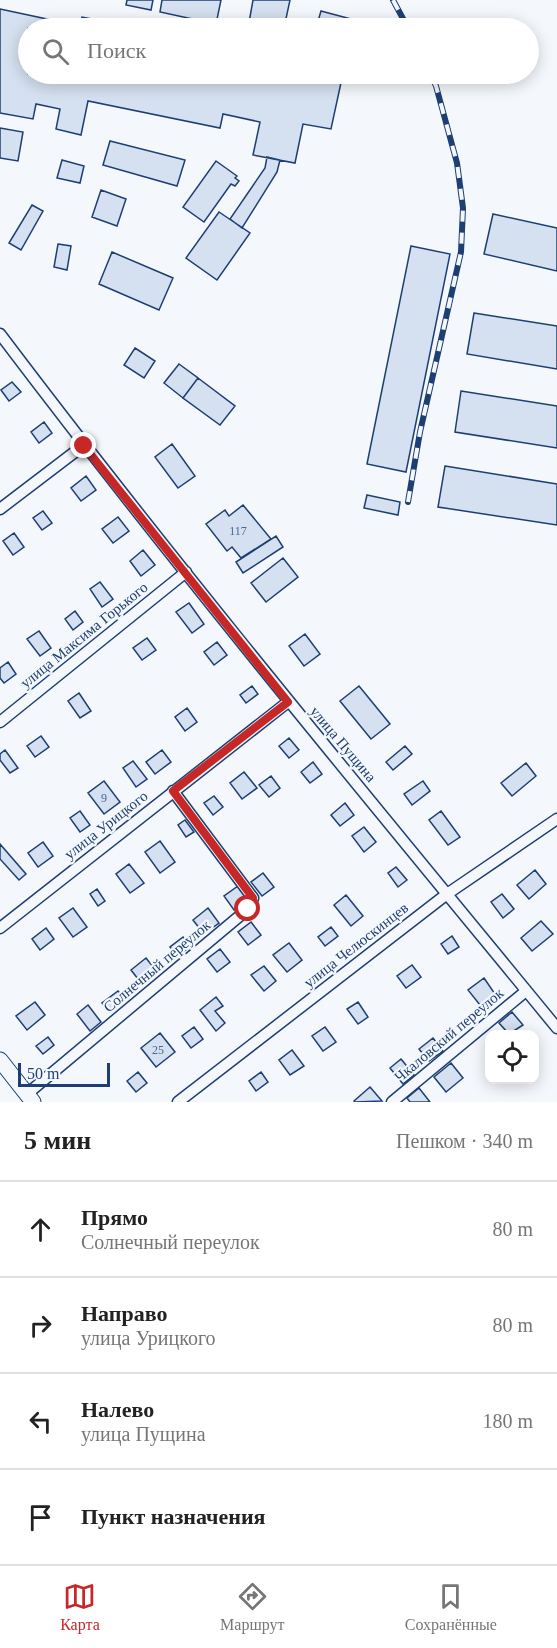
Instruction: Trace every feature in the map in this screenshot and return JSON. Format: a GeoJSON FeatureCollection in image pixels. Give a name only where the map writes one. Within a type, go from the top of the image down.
{"type":"FeatureCollection","features":[{"type":"Feature","properties":{"kind":"main road"},"geometry":{"type":"LineString","coordinates":[[2,1069],[30,1098]]}},
{"type":"Feature","properties":{"kind":"street","name":"улица Пущина"},"geometry":{"type":"LineString","coordinates":[[0,334],[84,446],[288,702],[557,1028]]}},
{"type":"Feature","properties":{"kind":"street"},"geometry":{"type":"LineString","coordinates":[[0,509],[84,446]]}},
{"type":"Feature","properties":{"kind":"street","name":"улица Максима Горького"},"geometry":{"type":"LineString","coordinates":[[0,722],[186,572]]}},
{"type":"Feature","properties":{"kind":"street","name":"улица Урицкого"},"geometry":{"type":"LineString","coordinates":[[0,928],[288,702]]}},
{"type":"Feature","properties":{"kind":"street","name":"Солнечный переулок"},"geometry":{"type":"LineString","coordinates":[[30,1098],[248,909],[253,898],[173,791]]}},
{"type":"Feature","properties":{"kind":"street","name":"улица Челюскинцев"},"geometry":{"type":"LineString","coordinates":[[178,1102],[447,894],[557,819]]}},
{"type":"Feature","properties":{"kind":"street","name":"Чкаловский переулок"},"geometry":{"type":"LineString","coordinates":[[392,1102],[526,991]]}},
{"type":"Feature","properties":{"kind":"building"},"geometry":{"type":"Polygon","coordinates":[[[127,0],[153,0],[151,10],[126,5],[127,0]]]}},
{"type":"Feature","properties":{"kind":"building"},"geometry":{"type":"Polygon","coordinates":[[[162,0],[221,0],[217,18],[188,18],[160,12],[162,0]]]}},
{"type":"Feature","properties":{"kind":"building"},"geometry":{"type":"Polygon","coordinates":[[[253,0],[290,0],[286,18],[250,18],[253,0]]]}},
{"type":"Feature","properties":{"kind":"building"},"geometry":{"type":"Polygon","coordinates":[[[0,9],[42,18],[18,18],[18,84],[341,84],[331,129],[303,124],[295,163],[253,155],[260,122],[223,114],[220,128],[88,101],[81,135],[56,129],[60,109],[36,104],[33,119],[0,113],[0,9]]]}},
{"type":"Feature","properties":{"kind":"building"},"geometry":{"type":"Polygon","coordinates":[[[321,11],[347,18],[319,18],[321,11]]]}},
{"type":"Feature","properties":{"kind":"building"},"geometry":{"type":"Polygon","coordinates":[[[0,128],[23,132],[18,161],[0,158],[0,128]]]}},
{"type":"Feature","properties":{"kind":"building"},"geometry":{"type":"Polygon","coordinates":[[[110,141],[185,160],[177,186],[103,165],[110,141]]]}},
{"type":"Feature","properties":{"kind":"building"},"geometry":{"type":"Polygon","coordinates":[[[267,157],[280,160],[277,172],[242,228],[230,219],[265,168],[267,157]]]}},
{"type":"Feature","properties":{"kind":"building"},"geometry":{"type":"Polygon","coordinates":[[[62,160],[84,166],[80,183],[57,178],[62,160]]]}},
{"type":"Feature","properties":{"kind":"building"},"geometry":{"type":"Polygon","coordinates":[[[216,161],[237,176],[235,178],[239,181],[235,186],[231,184],[204,222],[183,207],[216,161]]]}},
{"type":"Feature","properties":{"kind":"building"},"geometry":{"type":"Polygon","coordinates":[[[101,190],[126,199],[117,226],[92,217],[101,190]]]}},
{"type":"Feature","properties":{"kind":"building"},"geometry":{"type":"Polygon","coordinates":[[[32,205],[43,211],[21,250],[9,243],[32,205]]]}},
{"type":"Feature","properties":{"kind":"building"},"geometry":{"type":"Polygon","coordinates":[[[219,212],[250,233],[217,280],[186,258],[219,212]]]}},
{"type":"Feature","properties":{"kind":"building"},"geometry":{"type":"Polygon","coordinates":[[[493,214],[557,228],[557,271],[484,254],[493,214]]]}},
{"type":"Feature","properties":{"kind":"building"},"geometry":{"type":"Polygon","coordinates":[[[58,244],[71,246],[67,270],[54,267],[58,244]]]}},
{"type":"Feature","properties":{"kind":"building"},"geometry":{"type":"Polygon","coordinates":[[[411,246],[450,254],[406,472],[367,464],[411,246]]]}},
{"type":"Feature","properties":{"kind":"building"},"geometry":{"type":"Polygon","coordinates":[[[112,252],[173,278],[159,310],[99,284],[112,252]]]}},
{"type":"Feature","properties":{"kind":"building"},"geometry":{"type":"Polygon","coordinates":[[[474,313],[557,326],[557,369],[467,354],[474,313]]]}},
{"type":"Feature","properties":{"kind":"building"},"geometry":{"type":"Polygon","coordinates":[[[135,348],[155,361],[144,378],[124,365],[135,348]]]}},
{"type":"Feature","properties":{"kind":"building"},"geometry":{"type":"Polygon","coordinates":[[[179,364],[198,378],[183,398],[164,383],[179,364]]]}},
{"type":"Feature","properties":{"kind":"building"},"geometry":{"type":"Polygon","coordinates":[[[198,378],[235,406],[220,425],[183,398],[198,378]]]}},
{"type":"Feature","properties":{"kind":"building"},"geometry":{"type":"Polygon","coordinates":[[[12,382],[21,392],[9,401],[1,390],[12,382]]]}},
{"type":"Feature","properties":{"kind":"building"},"geometry":{"type":"Polygon","coordinates":[[[461,391],[557,406],[557,448],[455,432],[461,391]]]}},
{"type":"Feature","properties":{"kind":"building"},"geometry":{"type":"Polygon","coordinates":[[[44,422],[52,433],[39,443],[31,432],[44,422]]]}},
{"type":"Feature","properties":{"kind":"building"},"geometry":{"type":"Polygon","coordinates":[[[172,444],[195,476],[178,488],[155,457],[172,444]]]}},
{"type":"Feature","properties":{"kind":"building"},"geometry":{"type":"Polygon","coordinates":[[[445,466],[557,484],[557,525],[438,507],[445,466]]]}},
{"type":"Feature","properties":{"kind":"building"},"geometry":{"type":"Polygon","coordinates":[[[86,476],[96,490],[81,501],[71,488],[86,476]]]}},
{"type":"Feature","properties":{"kind":"building"},"geometry":{"type":"Polygon","coordinates":[[[367,495],[400,502],[398,515],[364,508],[367,495]]]}},
{"type":"Feature","properties":{"kind":"building"},"geometry":{"type":"Polygon","coordinates":[[[243,505],[271,539],[241,558],[232,547],[227,551],[206,524],[225,510],[229,516],[243,505]]]}},
{"type":"Feature","properties":{"kind":"building"},"geometry":{"type":"Polygon","coordinates":[[[43,511],[52,523],[42,530],[33,518],[43,511]]]}},
{"type":"Feature","properties":{"kind":"building"},"geometry":{"type":"Polygon","coordinates":[[[118,517],[129,531],[113,543],[102,529],[118,517]]]}},
{"type":"Feature","properties":{"kind":"building"},"geometry":{"type":"Polygon","coordinates":[[[14,533],[24,547],[13,555],[3,541],[14,533]]]}},
{"type":"Feature","properties":{"kind":"building"},"geometry":{"type":"Polygon","coordinates":[[[276,536],[283,547],[243,573],[236,562],[276,536]]]}},
{"type":"Feature","properties":{"kind":"building"},"geometry":{"type":"Polygon","coordinates":[[[143,550],[155,565],[141,576],[130,561],[143,550]]]}},
{"type":"Feature","properties":{"kind":"building"},"geometry":{"type":"Polygon","coordinates":[[[283,558],[298,577],[266,602],[251,583],[283,558]]]}},
{"type":"Feature","properties":{"kind":"building"},"geometry":{"type":"Polygon","coordinates":[[[100,582],[113,599],[102,607],[90,589],[100,582]]]}},
{"type":"Feature","properties":{"kind":"building"},"geometry":{"type":"Polygon","coordinates":[[[189,603],[204,624],[192,633],[176,612],[189,603]]]}},
{"type":"Feature","properties":{"kind":"building"},"geometry":{"type":"Polygon","coordinates":[[[75,611],[83,622],[73,630],[65,619],[75,611]]]}},
{"type":"Feature","properties":{"kind":"building"},"geometry":{"type":"Polygon","coordinates":[[[39,631],[51,648],[40,656],[27,639],[39,631]]]}},
{"type":"Feature","properties":{"kind":"building"},"geometry":{"type":"Polygon","coordinates":[[[305,634],[320,654],[304,666],[289,646],[305,634]]]}},
{"type":"Feature","properties":{"kind":"building"},"geometry":{"type":"Polygon","coordinates":[[[147,638],[156,650],[142,660],[133,648],[147,638]]]}},
{"type":"Feature","properties":{"kind":"building"},"geometry":{"type":"Polygon","coordinates":[[[217,642],[227,655],[214,665],[204,652],[217,642]]]}},
{"type":"Feature","properties":{"kind":"building"},"geometry":{"type":"Polygon","coordinates":[[[8,662],[16,674],[4,683],[0,678],[0,668],[8,662]]]}},
{"type":"Feature","properties":{"kind":"building"},"geometry":{"type":"Polygon","coordinates":[[[252,686],[258,694],[246,703],[240,695],[252,686]]]}},
{"type":"Feature","properties":{"kind":"building"},"geometry":{"type":"Polygon","coordinates":[[[359,686],[390,724],[371,739],[340,701],[359,686]]]}},
{"type":"Feature","properties":{"kind":"building"},"geometry":{"type":"Polygon","coordinates":[[[79,693],[91,711],[80,718],[68,701],[79,693]]]}},
{"type":"Feature","properties":{"kind":"building"},"geometry":{"type":"Polygon","coordinates":[[[187,708],[197,722],[185,731],[175,717],[187,708]]]}},
{"type":"Feature","properties":{"kind":"building"},"geometry":{"type":"Polygon","coordinates":[[[41,736],[49,747],[35,757],[27,746],[41,736]]]}},
{"type":"Feature","properties":{"kind":"building"},"geometry":{"type":"Polygon","coordinates":[[[289,738],[299,750],[289,758],[279,746],[289,738]]]}},
{"type":"Feature","properties":{"kind":"building"},"geometry":{"type":"Polygon","coordinates":[[[405,746],[412,754],[393,770],[386,762],[405,746]]]}},
{"type":"Feature","properties":{"kind":"building"},"geometry":{"type":"Polygon","coordinates":[[[5,750],[18,768],[10,773],[0,760],[0,754],[5,750]]]}},
{"type":"Feature","properties":{"kind":"building"},"geometry":{"type":"Polygon","coordinates":[[[162,750],[171,762],[155,774],[146,762],[162,750]]]}},
{"type":"Feature","properties":{"kind":"building"},"geometry":{"type":"Polygon","coordinates":[[[133,761],[147,779],[136,787],[123,768],[133,761]]]}},
{"type":"Feature","properties":{"kind":"building"},"geometry":{"type":"Polygon","coordinates":[[[313,762],[322,774],[310,783],[301,772],[313,762]]]}},
{"type":"Feature","properties":{"kind":"building"},"geometry":{"type":"Polygon","coordinates":[[[526,763],[536,776],[512,796],[501,783],[526,763]]]}},
{"type":"Feature","properties":{"kind":"building"},"geometry":{"type":"Polygon","coordinates":[[[244,772],[257,788],[242,799],[230,783],[244,772]]]}},
{"type":"Feature","properties":{"kind":"building"},"geometry":{"type":"Polygon","coordinates":[[[271,776],[280,788],[269,797],[259,785],[271,776]]]}},
{"type":"Feature","properties":{"kind":"building"},"geometry":{"type":"Polygon","coordinates":[[[104,781],[120,802],[104,814],[88,793],[104,781]]]}},
{"type":"Feature","properties":{"kind":"building"},"geometry":{"type":"Polygon","coordinates":[[[423,781],[430,791],[412,805],[404,794],[423,781]]]}},
{"type":"Feature","properties":{"kind":"building"},"geometry":{"type":"Polygon","coordinates":[[[214,796],[223,807],[213,815],[204,803],[214,796]]]}},
{"type":"Feature","properties":{"kind":"building"},"geometry":{"type":"Polygon","coordinates":[[[345,803],[354,815],[340,826],[331,815],[345,803]]]}},
{"type":"Feature","properties":{"kind":"building"},"geometry":{"type":"Polygon","coordinates":[[[80,811],[90,825],[80,832],[70,818],[80,811]]]}},
{"type":"Feature","properties":{"kind":"building"},"geometry":{"type":"Polygon","coordinates":[[[441,811],[460,837],[448,845],[429,820],[441,811]]]}},
{"type":"Feature","properties":{"kind":"building"},"geometry":{"type":"Polygon","coordinates":[[[185,820],[194,832],[186,837],[178,825],[185,820]]]}},
{"type":"Feature","properties":{"kind":"building"},"geometry":{"type":"Polygon","coordinates":[[[364,827],[376,842],[364,852],[352,836],[364,827]]]}},
{"type":"Feature","properties":{"kind":"building"},"geometry":{"type":"Polygon","coordinates":[[[160,841],[175,862],[160,873],[145,852],[160,841]]]}},
{"type":"Feature","properties":{"kind":"building"},"geometry":{"type":"Polygon","coordinates":[[[43,842],[53,856],[38,867],[28,853],[43,842]]]}},
{"type":"Feature","properties":{"kind":"building"},"geometry":{"type":"Polygon","coordinates":[[[0,844],[26,874],[19,880],[0,859],[0,844]]]}},
{"type":"Feature","properties":{"kind":"building"},"geometry":{"type":"Polygon","coordinates":[[[129,864],[144,883],[130,893],[116,874],[129,864]]]}},
{"type":"Feature","properties":{"kind":"building"},"geometry":{"type":"Polygon","coordinates":[[[396,867],[407,880],[398,887],[388,873],[396,867]]]}},
{"type":"Feature","properties":{"kind":"building"},"geometry":{"type":"Polygon","coordinates":[[[535,870],[546,884],[529,899],[517,885],[535,870]]]}},
{"type":"Feature","properties":{"kind":"building"},"geometry":{"type":"Polygon","coordinates":[[[263,873],[274,887],[262,896],[251,882],[263,873]]]}},
{"type":"Feature","properties":{"kind":"building"},"geometry":{"type":"Polygon","coordinates":[[[238,886],[248,899],[234,910],[224,896],[238,886]]]}},
{"type":"Feature","properties":{"kind":"building"},"geometry":{"type":"Polygon","coordinates":[[[97,889],[105,901],[98,906],[90,894],[97,889]]]}},
{"type":"Feature","properties":{"kind":"building"},"geometry":{"type":"Polygon","coordinates":[[[502,894],[514,909],[503,918],[491,902],[502,894]]]}},
{"type":"Feature","properties":{"kind":"building"},"geometry":{"type":"Polygon","coordinates":[[[346,895],[363,916],[351,926],[334,905],[346,895]]]}},
{"type":"Feature","properties":{"kind":"building"},"geometry":{"type":"Polygon","coordinates":[[[73,908],[87,927],[73,937],[59,918],[73,908]]]}},
{"type":"Feature","properties":{"kind":"building"},"geometry":{"type":"Polygon","coordinates":[[[208,908],[219,923],[204,934],[193,920],[208,908]]]}},
{"type":"Feature","properties":{"kind":"building"},"geometry":{"type":"Polygon","coordinates":[[[541,921],[553,934],[532,951],[521,938],[541,921]]]}},
{"type":"Feature","properties":{"kind":"building"},"geometry":{"type":"Polygon","coordinates":[[[251,922],[261,935],[248,945],[238,932],[251,922]]]}},
{"type":"Feature","properties":{"kind":"building"},"geometry":{"type":"Polygon","coordinates":[[[331,927],[338,936],[325,946],[318,937],[331,927]]]}},
{"type":"Feature","properties":{"kind":"building"},"geometry":{"type":"Polygon","coordinates":[[[46,928],[54,939],[40,950],[32,939],[46,928]]]}},
{"type":"Feature","properties":{"kind":"building"},"geometry":{"type":"Polygon","coordinates":[[[452,936],[459,947],[448,954],[441,944],[452,936]]]}},
{"type":"Feature","properties":{"kind":"building"},"geometry":{"type":"Polygon","coordinates":[[[183,937],[190,947],[177,956],[170,947],[183,937]]]}},
{"type":"Feature","properties":{"kind":"building"},"geometry":{"type":"Polygon","coordinates":[[[289,943],[302,960],[287,972],[273,955],[289,943]]]}},
{"type":"Feature","properties":{"kind":"building"},"geometry":{"type":"Polygon","coordinates":[[[220,949],[230,962],[217,972],[207,959],[220,949]]]}},
{"type":"Feature","properties":{"kind":"building"},"geometry":{"type":"Polygon","coordinates":[[[146,958],[158,973],[142,984],[131,970],[146,958]]]}},
{"type":"Feature","properties":{"kind":"building"},"geometry":{"type":"Polygon","coordinates":[[[412,965],[421,977],[406,988],[397,976],[412,965]]]}},
{"type":"Feature","properties":{"kind":"building"},"geometry":{"type":"Polygon","coordinates":[[[264,966],[276,981],[264,991],[251,975],[264,966]]]}},
{"type":"Feature","properties":{"kind":"building"},"geometry":{"type":"Polygon","coordinates":[[[484,978],[495,994],[480,1005],[468,990],[484,978]]]}},
{"type":"Feature","properties":{"kind":"building"},"geometry":{"type":"Polygon","coordinates":[[[118,991],[125,999],[109,1012],[102,1003],[118,991]]]}},
{"type":"Feature","properties":{"kind":"building"},"geometry":{"type":"Polygon","coordinates":[[[216,997],[223,1006],[215,1011],[225,1023],[216,1031],[200,1010],[216,997]]]}},
{"type":"Feature","properties":{"kind":"building"},"geometry":{"type":"Polygon","coordinates":[[[35,1002],[45,1015],[27,1030],[16,1016],[35,1002]]]}},
{"type":"Feature","properties":{"kind":"building"},"geometry":{"type":"Polygon","coordinates":[[[358,1002],[368,1017],[358,1024],[347,1009],[358,1002]]]}},
{"type":"Feature","properties":{"kind":"building"},"geometry":{"type":"Polygon","coordinates":[[[88,1005],[101,1022],[90,1031],[77,1014],[88,1005]]]}},
{"type":"Feature","properties":{"kind":"building"},"geometry":{"type":"Polygon","coordinates":[[[512,1012],[523,1025],[515,1030],[505,1030],[499,1023],[512,1012]]]}},
{"type":"Feature","properties":{"kind":"building"},"geometry":{"type":"Polygon","coordinates":[[[194,1027],[203,1039],[191,1048],[182,1036],[194,1027]]]}},
{"type":"Feature","properties":{"kind":"building"},"geometry":{"type":"Polygon","coordinates":[[[325,1027],[336,1042],[323,1051],[312,1036],[325,1027]]]}},
{"type":"Feature","properties":{"kind":"building"},"geometry":{"type":"Polygon","coordinates":[[[160,1033],[175,1052],[156,1067],[141,1048],[160,1033]]]}},
{"type":"Feature","properties":{"kind":"building"},"geometry":{"type":"Polygon","coordinates":[[[48,1037],[54,1045],[43,1054],[36,1046],[48,1037]]]}},
{"type":"Feature","properties":{"kind":"building"},"geometry":{"type":"Polygon","coordinates":[[[433,1038],[443,1051],[429,1061],[419,1049],[433,1038]]]}},
{"type":"Feature","properties":{"kind":"building"},"geometry":{"type":"Polygon","coordinates":[[[292,1050],[304,1066],[290,1075],[279,1060],[292,1050]]]}},
{"type":"Feature","properties":{"kind":"building"},"geometry":{"type":"Polygon","coordinates":[[[401,1059],[414,1075],[403,1084],[390,1068],[401,1059]]]}},
{"type":"Feature","properties":{"kind":"building"},"geometry":{"type":"Polygon","coordinates":[[[451,1063],[463,1078],[446,1092],[434,1077],[451,1063]]]}},
{"type":"Feature","properties":{"kind":"building"},"geometry":{"type":"Polygon","coordinates":[[[138,1072],[147,1083],[136,1092],[127,1081],[138,1072]]]}},
{"type":"Feature","properties":{"kind":"building"},"geometry":{"type":"Polygon","coordinates":[[[261,1072],[268,1082],[256,1091],[249,1081],[261,1072]]]}},
{"type":"Feature","properties":{"kind":"building"},"geometry":{"type":"Polygon","coordinates":[[[370,1087],[382,1101],[354,1101],[370,1087]]]}},
{"type":"Feature","properties":{"kind":"building"},"geometry":{"type":"Polygon","coordinates":[[[419,1088],[430,1102],[410,1102],[407,1098],[419,1088]]]}},
{"type":"Feature","properties":{"kind":"railway"},"geometry":{"type":"LineString","coordinates":[[393,0],[403,18]]}},
{"type":"Feature","properties":{"kind":"railway"},"geometry":{"type":"LineString","coordinates":[[408,502],[420,432],[461,252],[463,208],[457,163],[435,84]]}},
{"type":"Feature","properties":{"kind":"route"},"geometry":{"type":"LineString","coordinates":[[84,446],[288,702],[173,791],[253,898],[248,909]]}}]}
